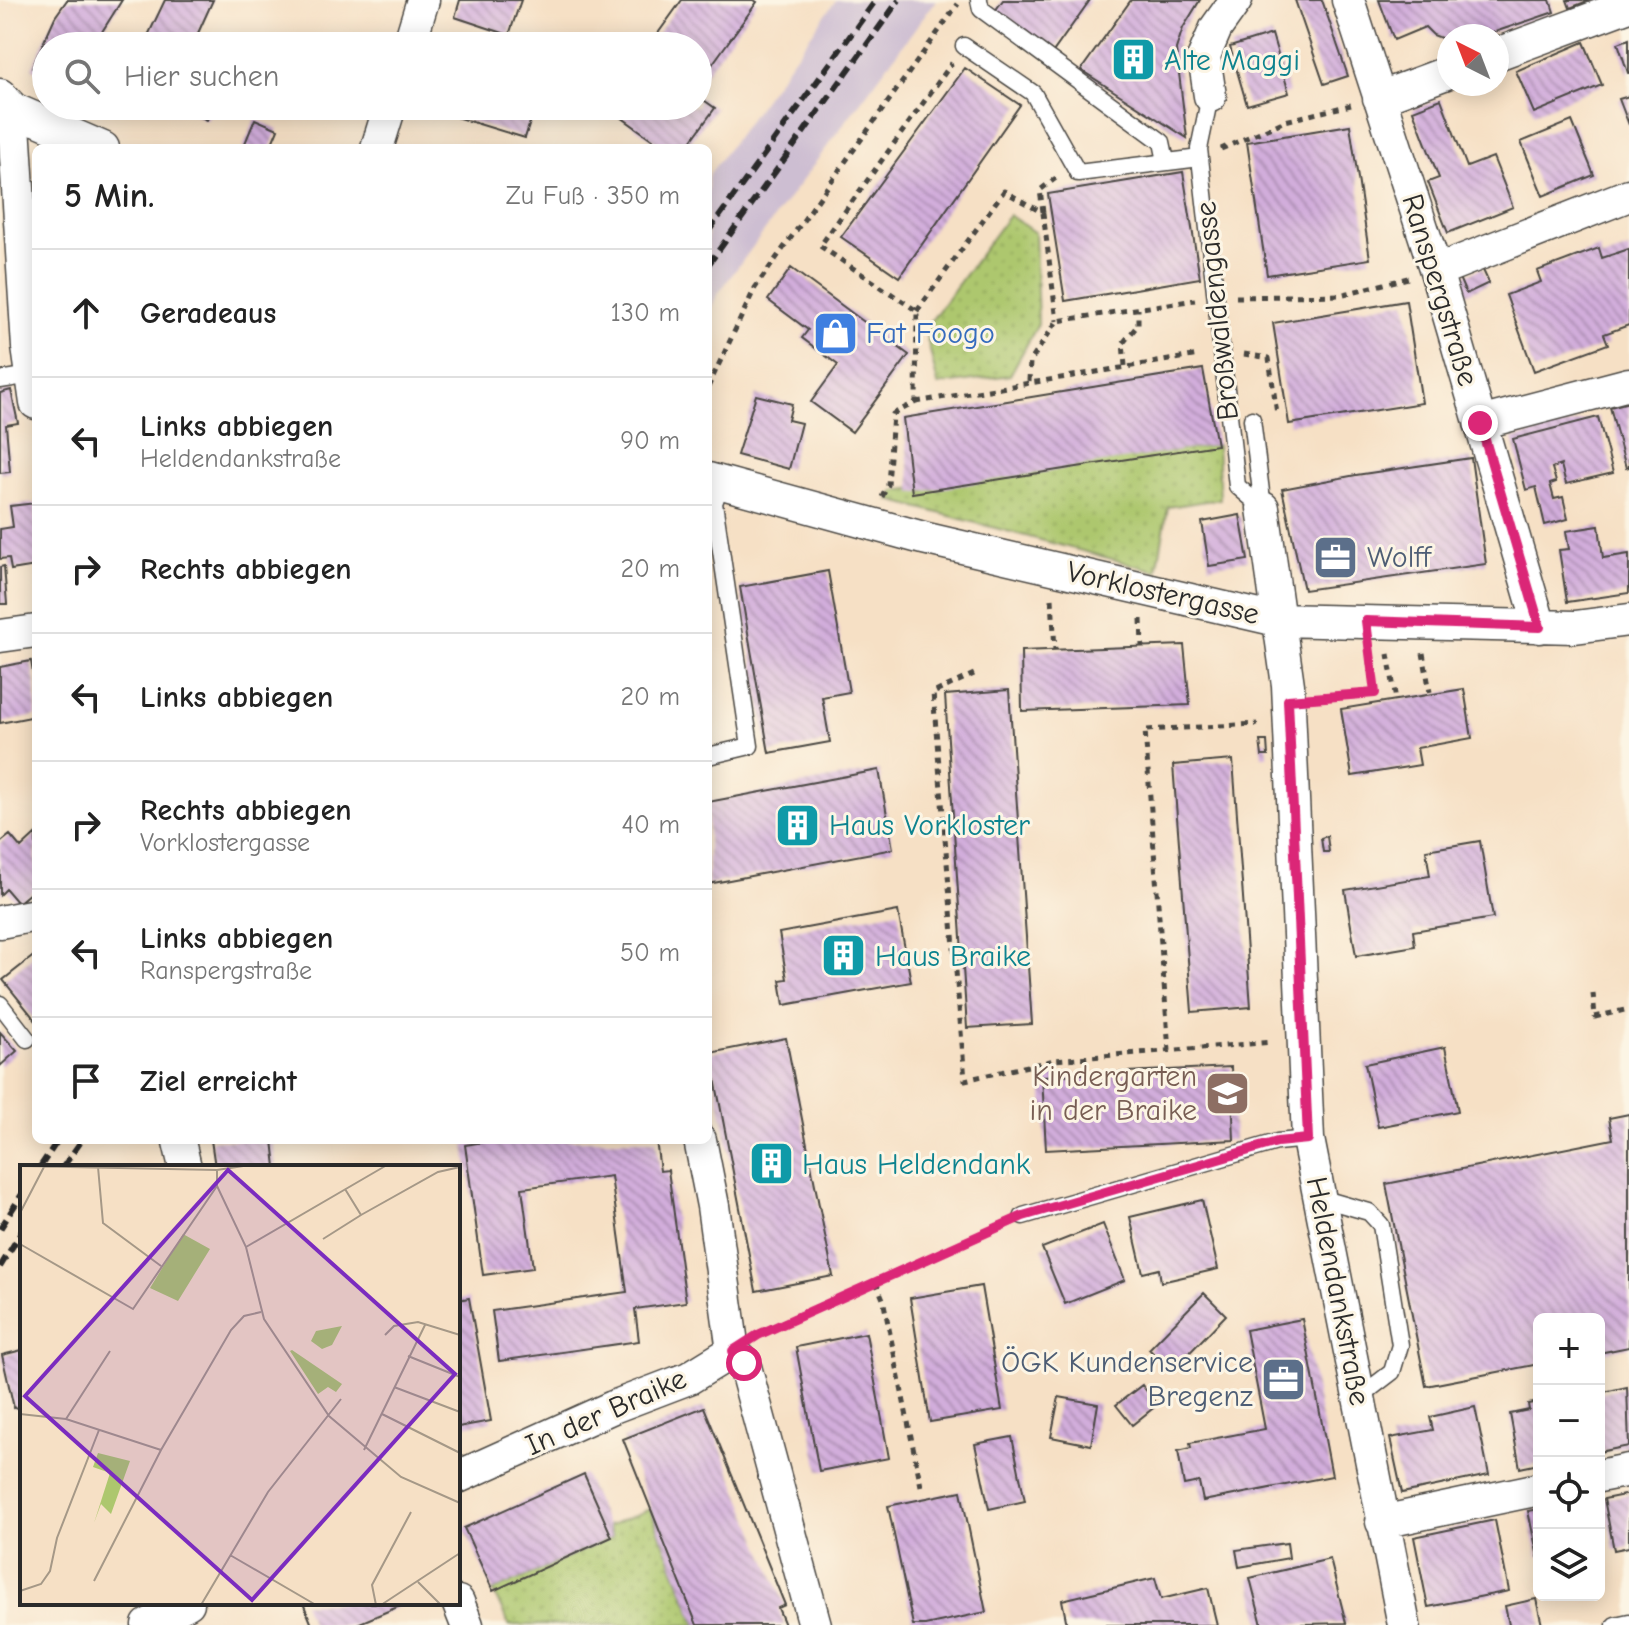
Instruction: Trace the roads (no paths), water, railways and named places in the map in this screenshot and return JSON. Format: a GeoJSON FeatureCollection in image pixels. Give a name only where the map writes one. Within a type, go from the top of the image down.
{"type":"FeatureCollection","features":[{"type":"Feature","properties":{"kind":"street"},"geometry":{"type":"LineString","coordinates":[[413,32],[423,0]]}},
{"type":"Feature","properties":{"kind":"street","name":"Broßwaldengasse"},"geometry":{"type":"LineString","coordinates":[[1210,96],[1204,56],[1216,28],[1236,0]]}},
{"type":"Feature","properties":{"kind":"street","name":"Ranspergstraße"},"geometry":{"type":"LineString","coordinates":[[1348,0],[1436,271],[1540,627]]}},
{"type":"Feature","properties":{"kind":"street"},"geometry":{"type":"LineString","coordinates":[[1509,50],[1629,5]]}},
{"type":"Feature","properties":{"kind":"street"},"geometry":{"type":"LineString","coordinates":[[1379,98],[1437,76]]}},
{"type":"Feature","properties":{"kind":"street"},"geometry":{"type":"LineString","coordinates":[[22,386],[6,102],[32,114]]}},
{"type":"Feature","properties":{"kind":"street"},"geometry":{"type":"LineString","coordinates":[[44,120],[95,144]]}},
{"type":"Feature","properties":{"kind":"street"},"geometry":{"type":"LineString","coordinates":[[378,144],[386,120]]}},
{"type":"Feature","properties":{"kind":"street"},"geometry":{"type":"LineString","coordinates":[[1436,271],[1629,195]]}},
{"type":"Feature","properties":{"kind":"street"},"geometry":{"type":"LineString","coordinates":[[1480,423],[1629,384]]}},
{"type":"Feature","properties":{"kind":"street","name":"Vorklostergasse"},"geometry":{"type":"LineString","coordinates":[[714,482],[870,524],[1277,620],[1575,627],[1629,620]]}},
{"type":"Feature","properties":{"kind":"street"},"geometry":{"type":"LineString","coordinates":[[1263,508],[1277,620]]}},
{"type":"Feature","properties":{"kind":"street","name":"Heldendankstraße"},"geometry":{"type":"LineString","coordinates":[[1277,620],[1279,712],[1308,1139],[1404,1625]]}},
{"type":"Feature","properties":{"kind":"street"},"geometry":{"type":"LineString","coordinates":[[0,636],[32,632]]}},
{"type":"Feature","properties":{"kind":"street"},"geometry":{"type":"LineString","coordinates":[[0,922],[32,916]]}},
{"type":"Feature","properties":{"kind":"street"},"geometry":{"type":"LineString","coordinates":[[701,1144],[713,1206],[733,1351],[744,1363],[815,1625]]}},
{"type":"Feature","properties":{"kind":"street","name":"In der Braike"},"geometry":{"type":"LineString","coordinates":[[460,1476],[613,1407],[689,1378],[733,1351]]}},
{"type":"Feature","properties":{"kind":"street"},"geometry":{"type":"LineString","coordinates":[[1605,1475],[1629,1470]]}},
{"type":"Feature","properties":{"kind":"street"},"geometry":{"type":"LineString","coordinates":[[1382,1522],[1533,1490]]}},
{"type":"Feature","properties":{"kind":"street"},"geometry":{"type":"LineString","coordinates":[[148,1625],[184,1605]]}},
{"type":"Feature","properties":{"kind":"street"},"geometry":{"type":"LineString","coordinates":[[459,1605],[467,1625]]}},
{"type":"Feature","properties":{"kind":"lane"},"geometry":{"type":"LineString","coordinates":[[979,0],[981,9],[1162,142],[1166,161]]}},
{"type":"Feature","properties":{"kind":"lane"},"geometry":{"type":"LineString","coordinates":[[964,46],[1033,93],[1078,173],[1200,158]]}},
{"type":"Feature","properties":{"kind":"lane","name":"Broßwaldengasse"},"geometry":{"type":"LineString","coordinates":[[1210,96],[1200,158],[1237,486],[1263,508]]}},
{"type":"Feature","properties":{"kind":"lane"},"geometry":{"type":"LineString","coordinates":[[1252,419],[1263,508]]}},
{"type":"Feature","properties":{"kind":"lane"},"geometry":{"type":"LineString","coordinates":[[712,755],[750,746],[714,503],[714,482]]}},
{"type":"Feature","properties":{"kind":"lane"},"geometry":{"type":"LineString","coordinates":[[0,1004],[27,1039]]}},
{"type":"Feature","properties":{"kind":"lane"},"geometry":{"type":"LineString","coordinates":[[1023,1216],[1277,1142],[1308,1139]]}},
{"type":"Feature","properties":{"kind":"lane"},"geometry":{"type":"LineString","coordinates":[[1320,1198],[1369,1212],[1381,1225],[1400,1345],[1392,1372],[1358,1398]]}},
{"type":"Feature","properties":{"kind":"lane"},"geometry":{"type":"LineString","coordinates":[[1615,1625],[1629,1622]]}},
{"type":"Feature","properties":{"kind":"railway"},"geometry":{"type":"LineString","coordinates":[[712,226],[876,0]]}},
{"type":"Feature","properties":{"kind":"railway"},"geometry":{"type":"LineString","coordinates":[[712,259],[899,0]]}},
{"type":"Feature","properties":{"kind":"railway"},"geometry":{"type":"LineString","coordinates":[[41,1165],[55,1144]]}},
{"type":"Feature","properties":{"kind":"railway"},"geometry":{"type":"LineString","coordinates":[[64,1165],[79,1144]]}},
{"type":"Feature","properties":{"kind":"railway"},"geometry":{"type":"LineString","coordinates":[[0,1229],[20,1197]]}},
{"type":"Feature","properties":{"kind":"railway"},"geometry":{"type":"LineString","coordinates":[[0,1267],[20,1234]]}},
{"type":"Feature","properties":{"kind":"place","name":"Alte Maggi"},"geometry":{"type":"Point","coordinates":[1133,60]}},
{"type":"Feature","properties":{"kind":"place","name":"Fat Foogo"},"geometry":{"type":"Point","coordinates":[835,333]}},
{"type":"Feature","properties":{"kind":"place","name":"Wolff"},"geometry":{"type":"Point","coordinates":[1336,557]}},
{"type":"Feature","properties":{"kind":"place","name":"Haus Vorkloster"},"geometry":{"type":"Point","coordinates":[798,825]}},
{"type":"Feature","properties":{"kind":"place","name":"Haus Braike"},"geometry":{"type":"Point","coordinates":[844,956]}},
{"type":"Feature","properties":{"kind":"place","name":"Kindergarten in der Braike"},"geometry":{"type":"Point","coordinates":[1228,1093]}},
{"type":"Feature","properties":{"kind":"place","name":"Haus Heldendank"},"geometry":{"type":"Point","coordinates":[771,1164]}},
{"type":"Feature","properties":{"kind":"place","name":"ÖGK Kundenservice Bregenz"},"geometry":{"type":"Point","coordinates":[1284,1379]}}]}
